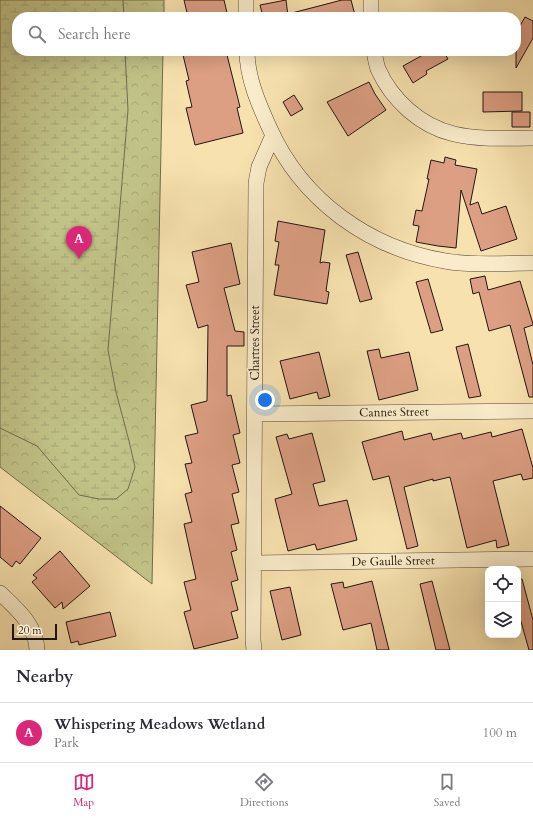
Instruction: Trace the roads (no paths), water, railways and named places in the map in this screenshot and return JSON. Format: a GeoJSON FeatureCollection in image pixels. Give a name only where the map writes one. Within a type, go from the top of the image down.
{"type":"FeatureCollection","features":[{"type":"Feature","properties":{"kind":"street"},"geometry":{"type":"LineString","coordinates":[[246,0],[246,12]]}},
{"type":"Feature","properties":{"kind":"street"},"geometry":{"type":"LineString","coordinates":[[371,0],[371,12]]}},
{"type":"Feature","properties":{"kind":"street"},"geometry":{"type":"LineString","coordinates":[[247,56],[255,93],[284,157],[315,195],[330,209],[369,235],[394,246],[444,261],[470,264],[533,263]]}},
{"type":"Feature","properties":{"kind":"street"},"geometry":{"type":"LineString","coordinates":[[375,56],[378,68],[393,93],[402,104],[427,124],[440,130],[470,137],[533,138]]}},
{"type":"Feature","properties":{"kind":"street","name":"Chartres Street"},"geometry":{"type":"LineString","coordinates":[[254,650],[256,183],[259,167],[273,135]]}},
{"type":"Feature","properties":{"kind":"street","name":"Cannes Street"},"geometry":{"type":"LineString","coordinates":[[255,414],[533,411]]}},
{"type":"Feature","properties":{"kind":"street","name":"De Gaulle Street"},"geometry":{"type":"LineString","coordinates":[[254,563],[533,559]]}},
{"type":"Feature","properties":{"kind":"street"},"geometry":{"type":"LineString","coordinates":[[0,593],[26,620],[32,631],[37,650]]}},
{"type":"Feature","properties":{"kind":"place","name":"Whispering Meadows Wetland"},"geometry":{"type":"Point","coordinates":[79,259]}}]}
